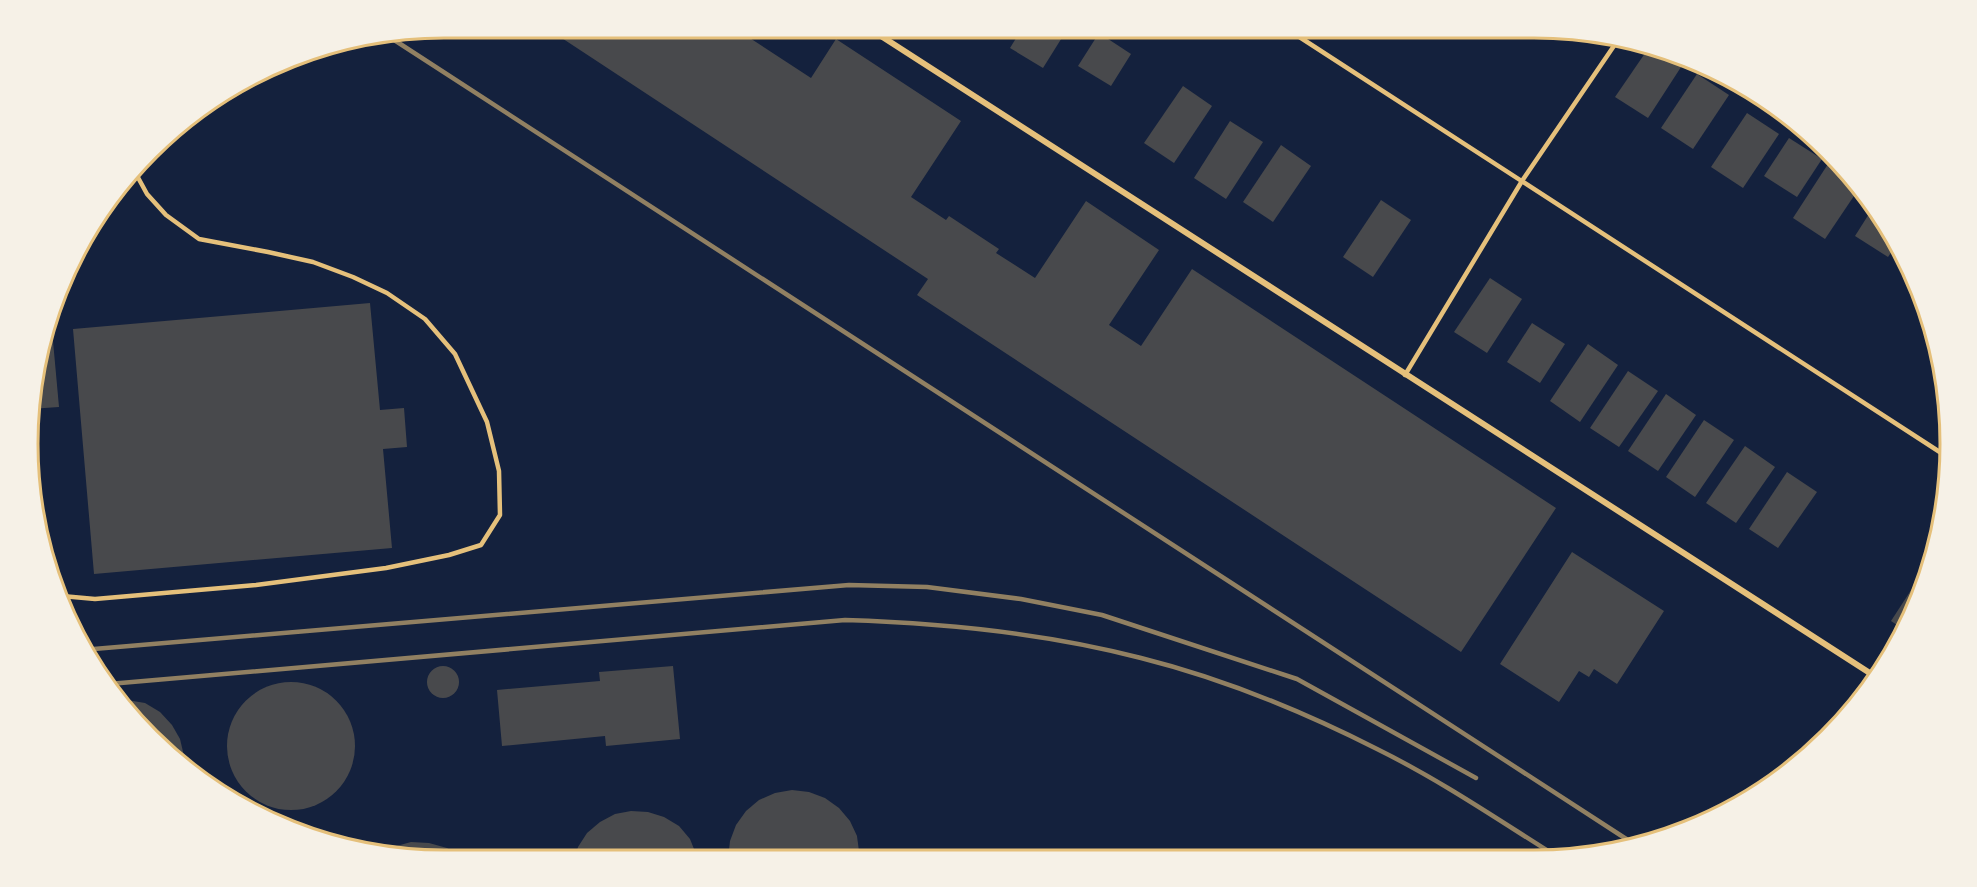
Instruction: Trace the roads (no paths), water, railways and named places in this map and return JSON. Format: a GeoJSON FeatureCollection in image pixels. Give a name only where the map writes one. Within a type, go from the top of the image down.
{"type":"FeatureCollection","features":[{"type":"Feature","properties":{"kind":"street"},"geometry":{"type":"LineString","coordinates":[[884,38],[1869,672]]}},
{"type":"Feature","properties":{"kind":"lane"},"geometry":{"type":"LineString","coordinates":[[1301,38],[1940,453]]}},
{"type":"Feature","properties":{"kind":"lane"},"geometry":{"type":"LineString","coordinates":[[1405,375],[1522,181],[1614,45]]}},
{"type":"Feature","properties":{"kind":"lane"},"geometry":{"type":"LineString","coordinates":[[67,596],[95,599],[256,585],[386,568],[449,555],[481,545],[500,516],[499,471],[487,422],[455,354],[425,319],[387,293],[313,262],[199,240],[166,215],[147,194],[138,177]]}},
{"type":"Feature","properties":{"kind":"railway"},"geometry":{"type":"LineString","coordinates":[[395,41],[1626,839]]}},
{"type":"Feature","properties":{"kind":"railway"},"geometry":{"type":"LineString","coordinates":[[94,649],[849,585],[927,587],[1021,599],[1102,615],[1297,679],[1476,778]]}},
{"type":"Feature","properties":{"kind":"railway"},"geometry":{"type":"LineString","coordinates":[[116,683],[845,620],[995,631],[1105,649],[1201,675],[1262,697],[1321,722],[1400,761],[1468,800],[1546,850]]}}]}
